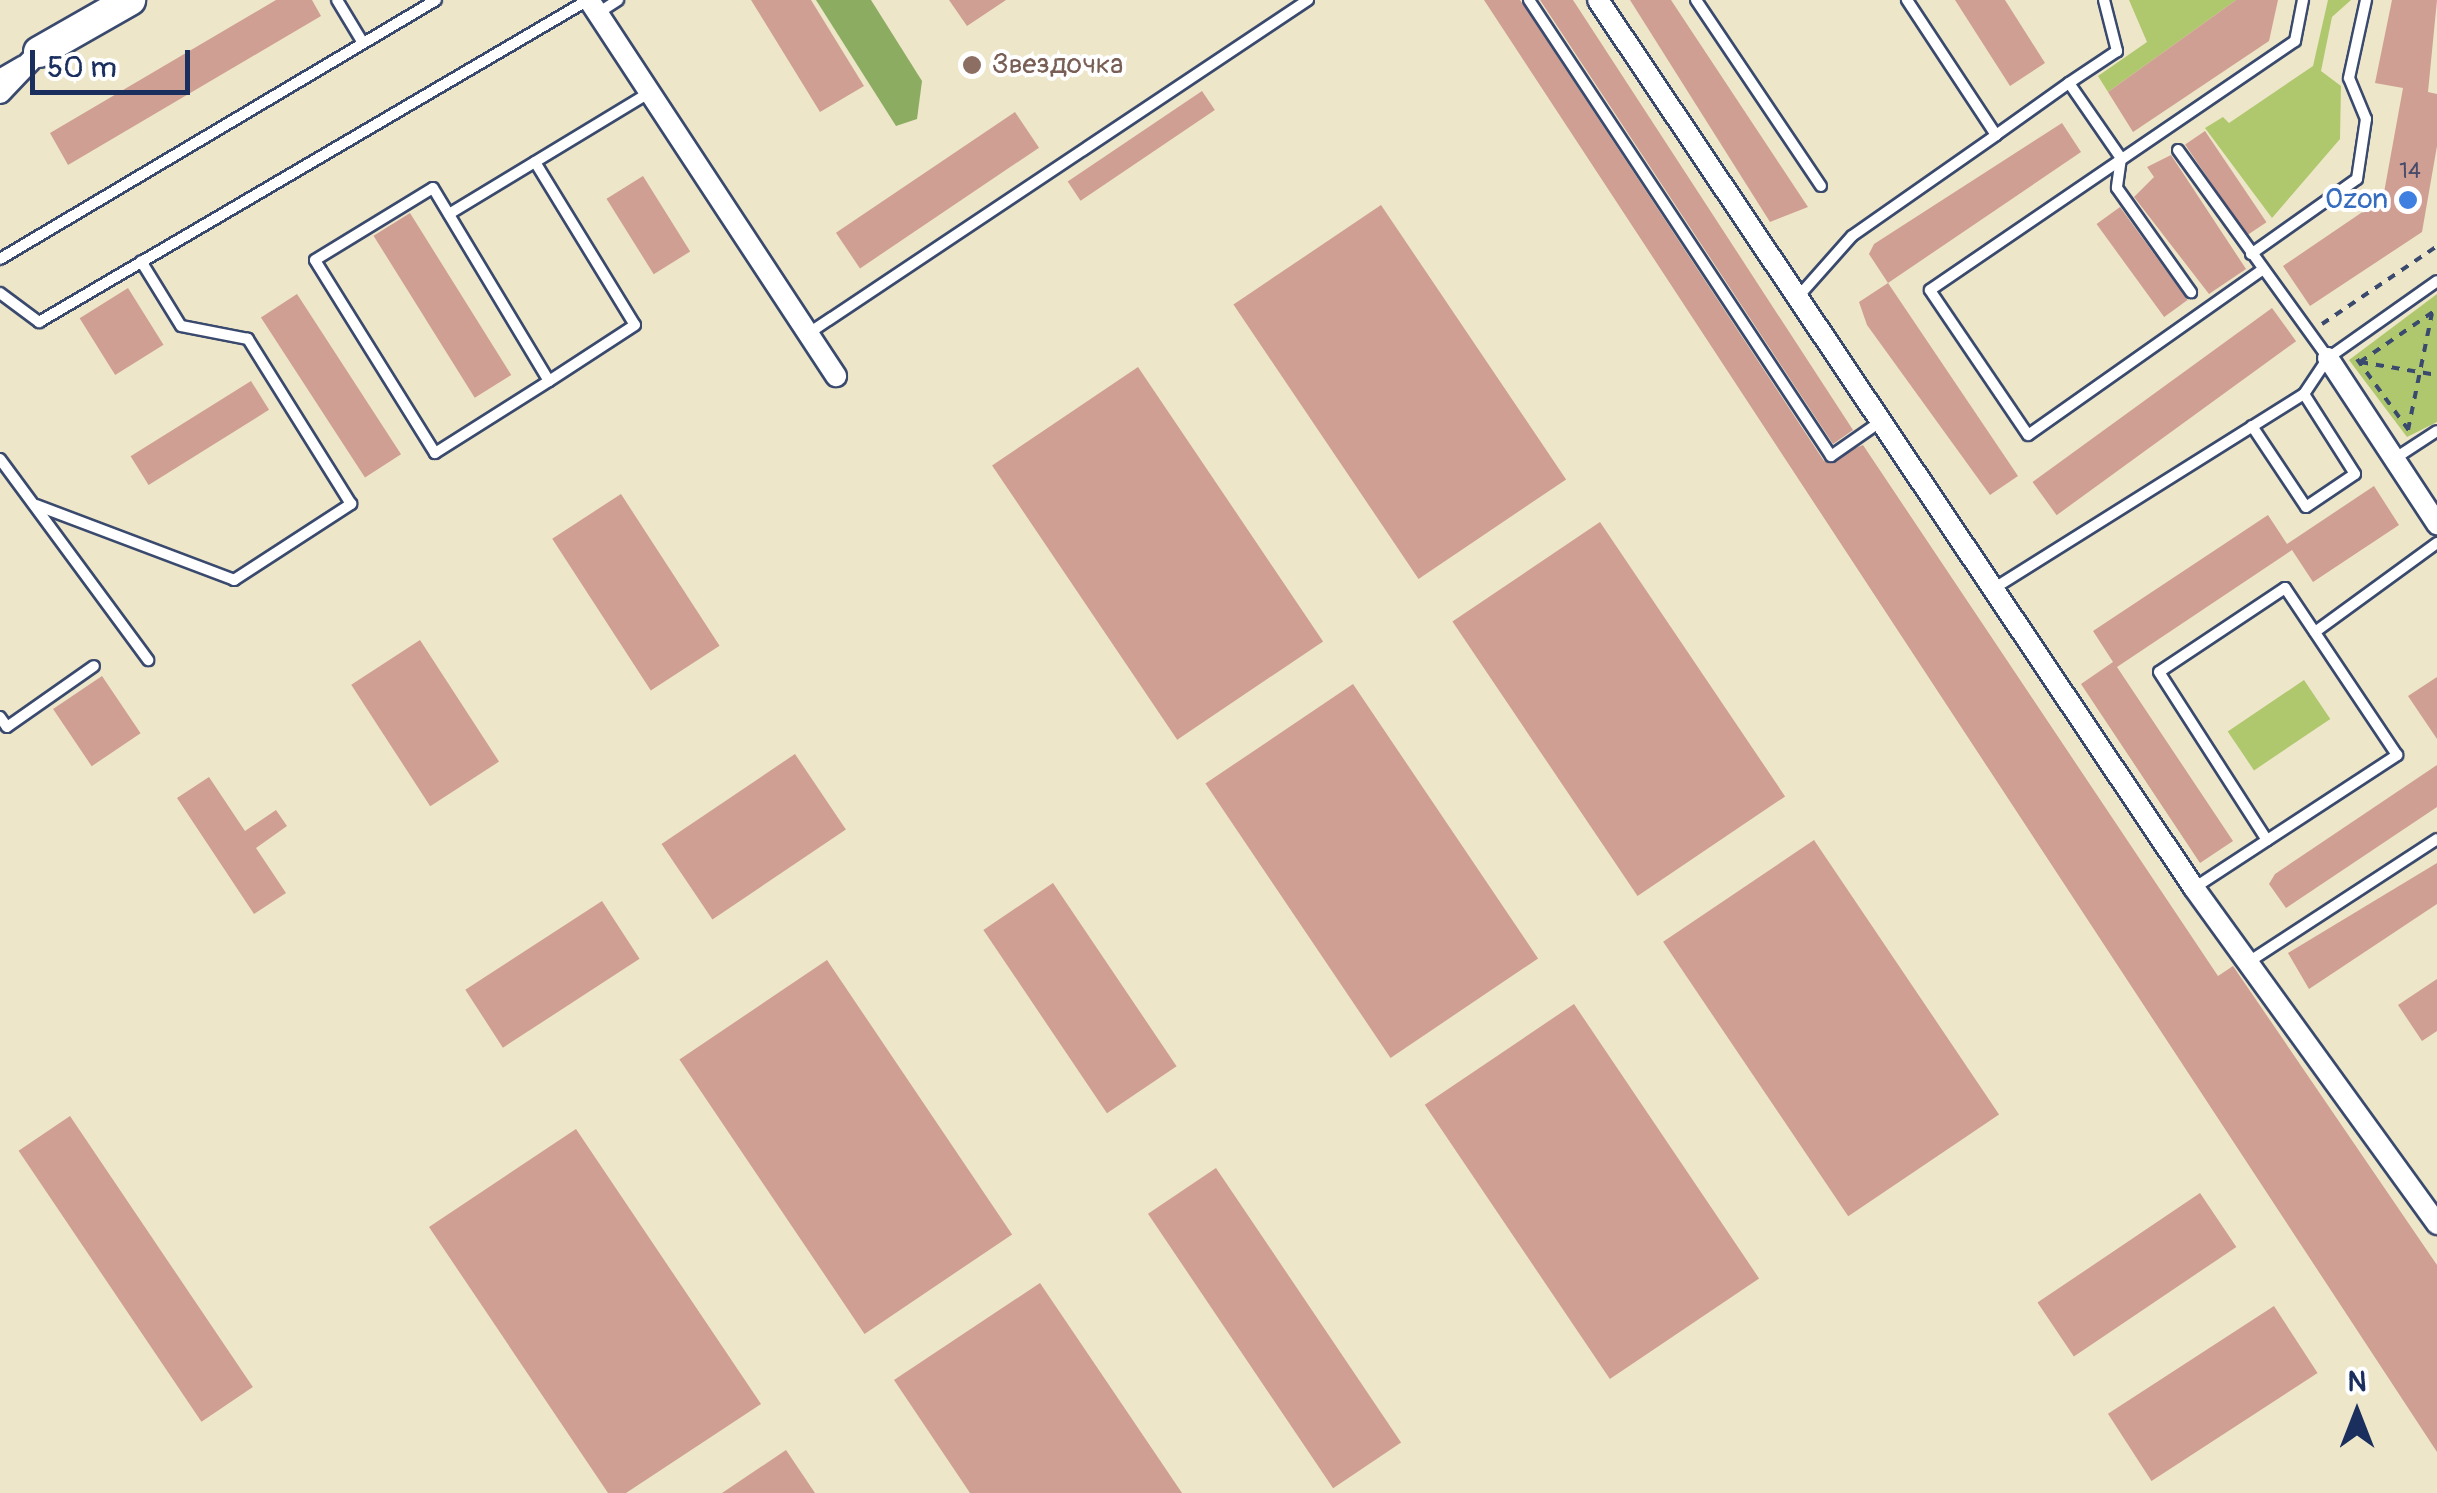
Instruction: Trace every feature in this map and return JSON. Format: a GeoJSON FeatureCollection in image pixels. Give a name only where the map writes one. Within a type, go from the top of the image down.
{"type":"FeatureCollection","features":[{"type":"Feature","properties":{"kind":"street"},"geometry":{"type":"LineString","coordinates":[[0,93],[39,52],[130,0]]}},
{"type":"Feature","properties":{"kind":"street"},"geometry":{"type":"LineString","coordinates":[[1598,0],[2194,888],[2437,1224]]}},
{"type":"Feature","properties":{"kind":"street"},"geometry":{"type":"LineString","coordinates":[[591,5],[836,376]]}},
{"type":"Feature","properties":{"kind":"street"},"geometry":{"type":"LineString","coordinates":[[2328,358],[2437,524]]}},
{"type":"Feature","properties":{"kind":"lane"},"geometry":{"type":"LineString","coordinates":[[338,0],[363,43]]}},
{"type":"Feature","properties":{"kind":"lane"},"geometry":{"type":"LineString","coordinates":[[0,258],[436,0]]}},
{"type":"Feature","properties":{"kind":"lane"},"geometry":{"type":"LineString","coordinates":[[0,292],[38,322],[591,5],[618,0]]}},
{"type":"Feature","properties":{"kind":"lane"},"geometry":{"type":"LineString","coordinates":[[808,334],[1308,0]]}},
{"type":"Feature","properties":{"kind":"lane"},"geometry":{"type":"LineString","coordinates":[[1530,0],[1831,456],[1880,422]]}},
{"type":"Feature","properties":{"kind":"lane"},"geometry":{"type":"LineString","coordinates":[[1696,0],[1821,186]]}},
{"type":"Feature","properties":{"kind":"lane"},"geometry":{"type":"LineString","coordinates":[[1907,0],[1996,135]]}},
{"type":"Feature","properties":{"kind":"lane"},"geometry":{"type":"LineString","coordinates":[[1796,299],[1852,236],[2117,51],[2104,0]]}},
{"type":"Feature","properties":{"kind":"lane"},"geometry":{"type":"LineString","coordinates":[[2262,270],[2028,435],[1930,290],[2295,41],[2303,0]]}},
{"type":"Feature","properties":{"kind":"lane"},"geometry":{"type":"LineString","coordinates":[[2250,254],[2357,179],[2366,119],[2349,78],[2366,0]]}},
{"type":"Feature","properties":{"kind":"lane"},"geometry":{"type":"LineString","coordinates":[[0,74],[39,52]]}},
{"type":"Feature","properties":{"kind":"lane"},"geometry":{"type":"LineString","coordinates":[[2070,84],[2120,158],[2117,188],[2191,292]]}},
{"type":"Feature","properties":{"kind":"lane"},"geometry":{"type":"LineString","coordinates":[[449,214],[650,92]]}},
{"type":"Feature","properties":{"kind":"lane"},"geometry":{"type":"LineString","coordinates":[[2178,150],[2328,358]]}},
{"type":"Feature","properties":{"kind":"lane"},"geometry":{"type":"LineString","coordinates":[[535,162],[635,325],[549,381],[434,453],[315,260],[433,188],[549,381]]}},
{"type":"Feature","properties":{"kind":"lane"},"geometry":{"type":"LineString","coordinates":[[36,505],[234,580],[351,504],[248,339],[181,326],[142,260]]}},
{"type":"Feature","properties":{"kind":"lane"},"geometry":{"type":"LineString","coordinates":[[1992,590],[2304,394],[2328,358],[2437,281]]}},
{"type":"Feature","properties":{"kind":"lane"},"geometry":{"type":"LineString","coordinates":[[2252,426],[2306,507],[2355,474],[2304,394]]}},
{"type":"Feature","properties":{"kind":"lane"},"geometry":{"type":"LineString","coordinates":[[2393,460],[2437,430]]}},
{"type":"Feature","properties":{"kind":"lane"},"geometry":{"type":"LineString","coordinates":[[0,459],[148,660]]}},
{"type":"Feature","properties":{"kind":"lane"},"geometry":{"type":"LineString","coordinates":[[2314,632],[2437,544]]}},
{"type":"Feature","properties":{"kind":"lane"},"geometry":{"type":"LineString","coordinates":[[2194,888],[2397,755],[2285,588],[2159,672],[2267,840]]}},
{"type":"Feature","properties":{"kind":"lane"},"geometry":{"type":"LineString","coordinates":[[0,717],[7,727],[94,666]]}},
{"type":"Feature","properties":{"kind":"lane"},"geometry":{"type":"LineString","coordinates":[[2250,961],[2437,840]]}},
{"type":"Feature","properties":{"kind":"path"},"geometry":{"type":"LineString","coordinates":[[2318,327],[2437,246]]}},
{"type":"Feature","properties":{"kind":"path"},"geometry":{"type":"LineString","coordinates":[[2360,362],[2435,311]]}},
{"type":"Feature","properties":{"kind":"path"},"geometry":{"type":"LineString","coordinates":[[2435,311],[2437,320]]}},
{"type":"Feature","properties":{"kind":"path"},"geometry":{"type":"LineString","coordinates":[[2408,430],[2435,311]]}},
{"type":"Feature","properties":{"kind":"path"},"geometry":{"type":"LineString","coordinates":[[2348,344],[2417,444]]}},
{"type":"Feature","properties":{"kind":"path"},"geometry":{"type":"LineString","coordinates":[[2360,362],[2437,375]]}},
{"type":"Feature","properties":{"kind":"green space"},"geometry":{"type":"Polygon","coordinates":[[[816,0],[871,0],[922,81],[917,119],[896,126],[816,0]]]}},
{"type":"Feature","properties":{"kind":"green space"},"geometry":{"type":"Polygon","coordinates":[[[2129,0],[2236,0],[2108,92],[2098,76],[2147,42],[2129,0]]]}},
{"type":"Feature","properties":{"kind":"green space"},"geometry":{"type":"Polygon","coordinates":[[[2328,0],[2351,0],[2332,17],[2321,71],[2341,86],[2340,139],[2272,218],[2205,128],[2223,117],[2229,123],[2313,66],[2328,0]]]}},
{"type":"Feature","properties":{"kind":"green space"},"geometry":{"type":"Polygon","coordinates":[[[2437,294],[2437,422],[2407,437],[2349,360],[2437,294]]]}},
{"type":"Feature","properties":{"kind":"green space"},"geometry":{"type":"Polygon","coordinates":[[[2304,680],[2330,719],[2254,770],[2228,731],[2304,680]]]}},
{"type":"Feature","properties":{"kind":"building"},"geometry":{"type":"Polygon","coordinates":[[[276,0],[312,0],[321,16],[68,165],[50,133],[276,0]]]}},
{"type":"Feature","properties":{"kind":"building"},"geometry":{"type":"Polygon","coordinates":[[[751,0],[811,0],[864,86],[820,112],[751,0]]]}},
{"type":"Feature","properties":{"kind":"building"},"geometry":{"type":"Polygon","coordinates":[[[949,0],[1006,0],[967,26],[949,0]]]}},
{"type":"Feature","properties":{"kind":"building"},"geometry":{"type":"Polygon","coordinates":[[[1484,0],[1520,0],[1824,461],[1863,445],[2218,976],[2233,966],[2437,1265],[2437,1452],[1484,0]]]}},
{"type":"Feature","properties":{"kind":"building"},"geometry":{"type":"Polygon","coordinates":[[[1540,0],[1573,0],[1853,430],[1833,444],[1540,0]]]}},
{"type":"Feature","properties":{"kind":"building"},"geometry":{"type":"Polygon","coordinates":[[[1630,0],[1671,0],[1808,207],[1770,222],[1630,0]]]}},
{"type":"Feature","properties":{"kind":"building"},"geometry":{"type":"Polygon","coordinates":[[[1955,0],[2005,0],[2045,63],[2010,86],[1955,0]]]}},
{"type":"Feature","properties":{"kind":"building"},"geometry":{"type":"Polygon","coordinates":[[[2236,0],[2278,0],[2269,41],[2133,132],[2108,92],[2236,0]]]}},
{"type":"Feature","properties":{"kind":"building"},"geometry":{"type":"Polygon","coordinates":[[[2392,0],[2437,0],[2428,92],[2437,94],[2437,146],[2422,232],[2310,306],[2283,266],[2383,198],[2403,88],[2375,83],[2392,0]]]}},
{"type":"Feature","properties":{"kind":"building"},"geometry":{"type":"Polygon","coordinates":[[[1202,91],[1215,110],[1081,201],[1068,182],[1202,91]]]}},
{"type":"Feature","properties":{"kind":"building"},"geometry":{"type":"Polygon","coordinates":[[[1015,112],[1039,148],[860,268],[836,233],[1015,112]]]}},
{"type":"Feature","properties":{"kind":"building"},"geometry":{"type":"Polygon","coordinates":[[[2062,123],[2081,152],[1888,283],[1869,254],[1874,244],[2062,123]]]}},
{"type":"Feature","properties":{"kind":"building"},"geometry":{"type":"Polygon","coordinates":[[[2205,131],[2267,222],[2247,236],[2185,144],[2205,131]]]}},
{"type":"Feature","properties":{"kind":"building"},"geometry":{"type":"Polygon","coordinates":[[[2171,155],[2246,269],[2209,294],[2134,197],[2154,177],[2147,167],[2171,155]]]}},
{"type":"Feature","properties":{"kind":"building"},"geometry":{"type":"Polygon","coordinates":[[[643,176],[690,251],[654,274],[607,199],[643,176]]]}},
{"type":"Feature","properties":{"kind":"building"},"geometry":{"type":"Polygon","coordinates":[[[1381,205],[1566,479],[1419,579],[1233,305],[1381,205]]]}},
{"type":"Feature","properties":{"kind":"building"},"geometry":{"type":"Polygon","coordinates":[[[2120,207],[2188,300],[2164,317],[2097,224],[2120,207]]]}},
{"type":"Feature","properties":{"kind":"building"},"geometry":{"type":"Polygon","coordinates":[[[410,213],[511,375],[475,398],[374,236],[410,213]]]}},
{"type":"Feature","properties":{"kind":"building"},"geometry":{"type":"Polygon","coordinates":[[[1888,283],[2018,476],[1990,495],[1867,325],[1859,302],[1888,283]]]}},
{"type":"Feature","properties":{"kind":"building"},"geometry":{"type":"Polygon","coordinates":[[[128,288],[164,345],[115,375],[80,318],[128,288]]]}},
{"type":"Feature","properties":{"kind":"building"},"geometry":{"type":"Polygon","coordinates":[[[297,294],[401,454],[365,478],[261,317],[297,294]]]}},
{"type":"Feature","properties":{"kind":"building"},"geometry":{"type":"Polygon","coordinates":[[[2272,308],[2296,341],[2057,515],[2033,482],[2272,308]]]}},
{"type":"Feature","properties":{"kind":"building"},"geometry":{"type":"Polygon","coordinates":[[[1138,367],[1323,641],[1177,740],[992,465],[1138,367]]]}},
{"type":"Feature","properties":{"kind":"building"},"geometry":{"type":"Polygon","coordinates":[[[251,381],[269,410],[149,485],[131,456],[251,381]]]}},
{"type":"Feature","properties":{"kind":"building"},"geometry":{"type":"Polygon","coordinates":[[[2374,486],[2399,525],[2313,582],[2292,550],[2117,667],[2233,841],[2200,863],[2081,684],[2113,662],[2093,631],[2268,515],[2287,544],[2374,486]]]}},
{"type":"Feature","properties":{"kind":"building"},"geometry":{"type":"Polygon","coordinates":[[[621,494],[720,646],[651,690],[552,539],[621,494]]]}},
{"type":"Feature","properties":{"kind":"building"},"geometry":{"type":"Polygon","coordinates":[[[1600,522],[1785,796],[1638,896],[1452,622],[1600,522]]]}},
{"type":"Feature","properties":{"kind":"building"},"geometry":{"type":"Polygon","coordinates":[[[420,640],[499,762],[430,806],[351,685],[420,640]]]}},
{"type":"Feature","properties":{"kind":"building"},"geometry":{"type":"Polygon","coordinates":[[[102,676],[141,733],[92,766],[53,709],[102,676]]]}},
{"type":"Feature","properties":{"kind":"building"},"geometry":{"type":"Polygon","coordinates":[[[2437,677],[2437,739],[2408,696],[2437,677]]]}},
{"type":"Feature","properties":{"kind":"building"},"geometry":{"type":"Polygon","coordinates":[[[1353,684],[1538,958],[1391,1058],[1205,784],[1353,684]]]}},
{"type":"Feature","properties":{"kind":"building"},"geometry":{"type":"Polygon","coordinates":[[[795,754],[846,829],[712,919],[662,844],[795,754]]]}},
{"type":"Feature","properties":{"kind":"building"},"geometry":{"type":"Polygon","coordinates":[[[2437,765],[2437,807],[2286,908],[2269,884],[2275,874],[2437,765]]]}},
{"type":"Feature","properties":{"kind":"building"},"geometry":{"type":"Polygon","coordinates":[[[209,777],[245,831],[276,810],[287,826],[256,848],[286,893],[254,914],[177,798],[209,777]]]}},
{"type":"Feature","properties":{"kind":"building"},"geometry":{"type":"Polygon","coordinates":[[[1814,840],[1999,1114],[1848,1216],[1663,942],[1814,840]]]}},
{"type":"Feature","properties":{"kind":"building"},"geometry":{"type":"Polygon","coordinates":[[[2437,863],[2437,904],[2309,989],[2288,953],[2437,863]]]}},
{"type":"Feature","properties":{"kind":"building"},"geometry":{"type":"Polygon","coordinates":[[[1053,883],[1177,1066],[1107,1113],[983,930],[1053,883]]]}},
{"type":"Feature","properties":{"kind":"building"},"geometry":{"type":"Polygon","coordinates":[[[602,901],[640,959],[503,1048],[465,990],[602,901]]]}},
{"type":"Feature","properties":{"kind":"building"},"geometry":{"type":"Polygon","coordinates":[[[827,960],[1012,1234],[865,1334],[679,1060],[827,960]]]}},
{"type":"Feature","properties":{"kind":"building"},"geometry":{"type":"Polygon","coordinates":[[[2437,979],[2437,1031],[2422,1041],[2398,1005],[2437,979]]]}},
{"type":"Feature","properties":{"kind":"building"},"geometry":{"type":"Polygon","coordinates":[[[1574,1004],[1759,1278],[1610,1379],[1425,1105],[1574,1004]]]}},
{"type":"Feature","properties":{"kind":"building"},"geometry":{"type":"Polygon","coordinates":[[[70,1116],[253,1387],[201,1422],[19,1151],[70,1116]]]}},
{"type":"Feature","properties":{"kind":"building"},"geometry":{"type":"Polygon","coordinates":[[[576,1129],[761,1404],[626,1493],[608,1493],[429,1227],[576,1129]]]}},
{"type":"Feature","properties":{"kind":"building"},"geometry":{"type":"Polygon","coordinates":[[[1216,1168],[1401,1442],[1333,1488],[1148,1214],[1216,1168]]]}},
{"type":"Feature","properties":{"kind":"building"},"geometry":{"type":"Polygon","coordinates":[[[2200,1193],[2236,1247],[2074,1356],[2038,1303],[2200,1193]]]}},
{"type":"Feature","properties":{"kind":"building"},"geometry":{"type":"Polygon","coordinates":[[[1040,1283],[1182,1493],[970,1493],[894,1380],[1040,1283]]]}},
{"type":"Feature","properties":{"kind":"building"},"geometry":{"type":"Polygon","coordinates":[[[2274,1306],[2318,1373],[2152,1481],[2108,1414],[2274,1306]]]}},
{"type":"Feature","properties":{"kind":"building"},"geometry":{"type":"Polygon","coordinates":[[[786,1450],[815,1493],[722,1493],[786,1450]]]}},
{"type":"Feature","properties":{"kind":"place","name":"Звездочка"},"geometry":{"type":"Point","coordinates":[972,65]}},
{"type":"Feature","properties":{"kind":"place","name":"Ozon"},"geometry":{"type":"Point","coordinates":[2408,200]}}]}
